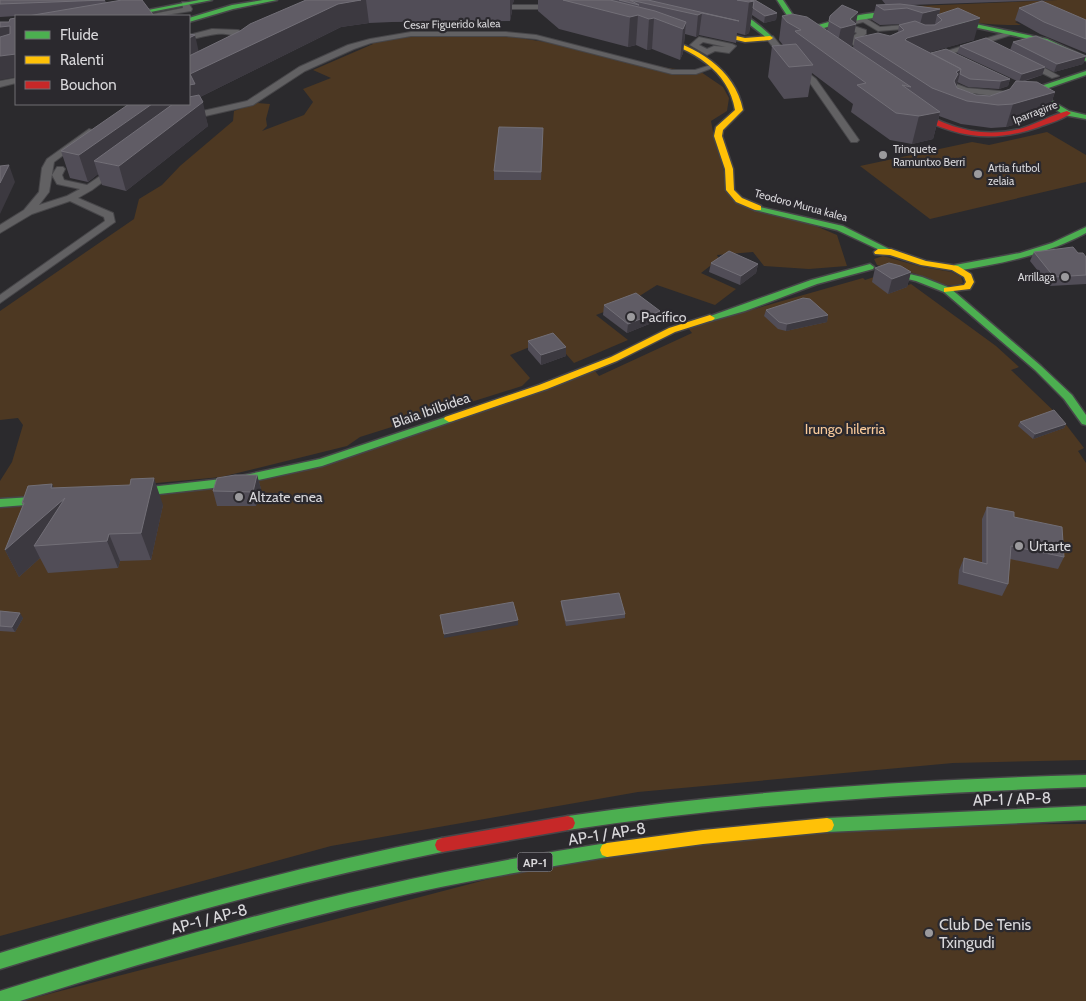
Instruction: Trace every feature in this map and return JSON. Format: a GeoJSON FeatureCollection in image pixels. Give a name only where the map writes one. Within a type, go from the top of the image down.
{"type":"FeatureCollection","features":[{"type":"Feature","properties":{"kind":"main road"},"geometry":{"type":"LineString","coordinates":[[125,15],[209,0]]}},
{"type":"Feature","properties":{"kind":"main road"},"geometry":{"type":"LineString","coordinates":[[190,20],[232,7],[274,0]]}},
{"type":"Feature","properties":{"kind":"main road"},"geometry":{"type":"LineString","coordinates":[[709,0],[724,5],[774,38]]}},
{"type":"Feature","properties":{"kind":"main road"},"geometry":{"type":"LineString","coordinates":[[780,0],[798,34],[812,43]]}},
{"type":"Feature","properties":{"kind":"main road"},"geometry":{"type":"LineString","coordinates":[[798,34],[834,21],[855,16],[912,16]]}},
{"type":"Feature","properties":{"kind":"main road"},"geometry":{"type":"LineString","coordinates":[[928,17],[1045,40],[1086,59]]}},
{"type":"Feature","properties":{"kind":"main road"},"geometry":{"type":"LineString","coordinates":[[696,29],[745,40],[774,38]]}},
{"type":"Feature","properties":{"kind":"main road","name":"Teodoro Murua kalea"},"geometry":{"type":"LineString","coordinates":[[648,35],[667,40],[702,56],[740,100],[737,114],[718,130],[718,136],[729,169],[730,190],[739,200],[756,208],[824,223],[859,236],[890,252],[924,263],[955,268]]}},
{"type":"Feature","properties":{"kind":"main road"},"geometry":{"type":"LineString","coordinates":[[827,53],[850,69]]}},
{"type":"Feature","properties":{"kind":"main road"},"geometry":{"type":"LineString","coordinates":[[1086,73],[1034,90],[1033,93],[1067,113],[1086,117]]}},
{"type":"Feature","properties":{"kind":"main road","name":"Iparragirre"},"geometry":{"type":"LineString","coordinates":[[903,105],[920,116],[940,125],[968,133],[984,135],[1013,134],[1048,122],[1067,113]]}},
{"type":"Feature","properties":{"kind":"main road"},"geometry":{"type":"LineString","coordinates":[[955,268],[1004,261],[1074,238],[1086,230]]}},
{"type":"Feature","properties":{"kind":"main road","name":"Teodoro Murua kalea"},"geometry":{"type":"LineString","coordinates":[[859,236],[864,250]]}},
{"type":"Feature","properties":{"kind":"main road"},"geometry":{"type":"LineString","coordinates":[[890,252],[870,254],[865,259],[867,266],[919,279],[946,290],[1038,368],[1068,397],[1086,422]]}},
{"type":"Feature","properties":{"kind":"main road"},"geometry":{"type":"LineString","coordinates":[[968,276],[983,265]]}},
{"type":"Feature","properties":{"kind":"main road","name":"Blaia Ibilbidea"},"geometry":{"type":"LineString","coordinates":[[118,494],[230,482],[322,462],[542,387],[614,359],[672,330],[742,309],[814,282],[854,272],[867,266]]}},
{"type":"Feature","properties":{"kind":"main road"},"geometry":{"type":"LineString","coordinates":[[946,290],[967,287],[970,282],[968,276],[955,268]]}},
{"type":"Feature","properties":{"kind":"main road"},"geometry":{"type":"LineString","coordinates":[[963,288],[1020,344],[1038,368]]}},
{"type":"Feature","properties":{"kind":"main road"},"geometry":{"type":"LineString","coordinates":[[0,503],[62,499]]}},
{"type":"Feature","properties":{"kind":"main road","name":"AP-1 / AP-8"},"geometry":{"type":"LineString","coordinates":[[0,961],[156,914],[261,886],[390,855],[493,835],[693,805],[792,795],[890,788],[1086,781]]}},
{"type":"Feature","properties":{"kind":"main road","name":"AP-1 / AP-8"},"geometry":{"type":"LineString","coordinates":[[0,999],[180,943],[290,914],[397,889],[602,850],[802,826],[901,819],[1086,813]]}},
{"type":"Feature","properties":{"kind":"street"},"geometry":{"type":"LineString","coordinates":[[153,15],[188,9],[185,4]]}},
{"type":"Feature","properties":{"kind":"street"},"geometry":{"type":"LineString","coordinates":[[515,7],[563,7]]}},
{"type":"Feature","properties":{"kind":"street"},"geometry":{"type":"LineString","coordinates":[[864,20],[878,29],[904,27],[918,33],[939,27],[948,28],[920,36],[931,41],[922,44],[911,38],[883,46],[893,51],[884,54],[874,50],[846,57],[840,54],[863,47],[852,41],[863,32],[843,25],[864,20]]}},
{"type":"Feature","properties":{"kind":"street"},"geometry":{"type":"LineString","coordinates":[[190,38],[211,31],[229,31],[260,40],[248,47]]}},
{"type":"Feature","properties":{"kind":"street"},"geometry":{"type":"LineString","coordinates":[[926,58],[1013,33]]}},
{"type":"Feature","properties":{"kind":"street","name":"Cesar Figuerido kalea"},"geometry":{"type":"LineString","coordinates":[[180,121],[193,114],[226,110],[250,103],[302,69],[331,54],[370,41],[411,34],[523,36],[672,72],[696,72],[710,67]]}},
{"type":"Feature","properties":{"kind":"street"},"geometry":{"type":"LineString","coordinates":[[774,38],[788,62],[813,81],[854,140]]}},
{"type":"Feature","properties":{"kind":"street"},"geometry":{"type":"LineString","coordinates":[[988,44],[996,48]]}},
{"type":"Feature","properties":{"kind":"street"},"geometry":{"type":"LineString","coordinates":[[946,52],[955,57]]}},
{"type":"Feature","properties":{"kind":"street"},"geometry":{"type":"LineString","coordinates":[[1021,60],[1055,76]]}},
{"type":"Feature","properties":{"kind":"street"},"geometry":{"type":"LineString","coordinates":[[0,84],[15,80]]}},
{"type":"Feature","properties":{"kind":"street"},"geometry":{"type":"LineString","coordinates":[[940,80],[965,92],[1011,95],[1023,88],[1009,82]]}},
{"type":"Feature","properties":{"kind":"street"},"geometry":{"type":"LineString","coordinates":[[956,98],[960,97],[956,95],[980,94],[1001,102]]}},
{"type":"Feature","properties":{"kind":"street"},"geometry":{"type":"LineString","coordinates":[[28,212],[44,192],[47,168],[50,161],[68,146],[97,127]]}},
{"type":"Feature","properties":{"kind":"street"},"geometry":{"type":"LineString","coordinates":[[0,230],[28,212],[70,198],[89,188],[123,163]]}},
{"type":"Feature","properties":{"kind":"street"},"geometry":{"type":"LineString","coordinates":[[60,169],[57,176],[60,182],[89,188]]}},
{"type":"Feature","properties":{"kind":"street"},"geometry":{"type":"LineString","coordinates":[[0,300],[110,222],[108,215],[70,198]]}},
{"type":"Feature","properties":{"kind":"green space"},"geometry":{"type":"Polygon","coordinates":[[[1086,0],[1086,33],[1039,14],[1015,22],[1021,25],[996,25],[953,19],[917,6],[1086,0]]]}},
{"type":"Feature","properties":{"kind":"green space","name":"Irungo hilerria"},"geometry":{"type":"Polygon","coordinates":[[[452,35],[507,36],[565,45],[668,68],[701,72],[723,87],[729,98],[727,111],[711,121],[731,197],[792,216],[837,235],[847,266],[809,269],[764,266],[753,252],[717,255],[719,259],[701,273],[736,289],[715,305],[657,285],[630,302],[596,315],[628,340],[574,363],[552,338],[510,355],[530,378],[522,386],[360,437],[347,446],[221,477],[50,493],[231,482],[322,462],[595,371],[599,376],[692,333],[688,328],[863,278],[865,280],[880,275],[906,286],[911,284],[996,346],[1019,367],[1011,370],[1061,418],[1084,448],[1078,451],[1086,463],[1086,760],[953,763],[638,792],[331,846],[0,936],[0,481],[12,462],[23,425],[18,418],[0,420],[0,311],[134,219],[139,199],[162,185],[180,166],[233,121],[234,111],[257,103],[270,104],[266,119],[267,126],[262,131],[304,115],[313,102],[303,89],[331,78],[313,70],[373,44],[370,42],[389,38],[452,35]]]}},
{"type":"Feature","properties":{"kind":"green space","name":"Artia futbol zelaia"},"geometry":{"type":"Polygon","coordinates":[[[1047,132],[1086,155],[1086,182],[930,219],[860,166],[972,142],[989,145],[1047,132]]]}},
{"type":"Feature","properties":{"kind":"green space"},"geometry":{"type":"Polygon","coordinates":[[[883,256],[922,267],[952,272],[961,277],[963,283],[957,285],[944,284],[913,273],[877,265],[874,259],[883,256]]]}},
{"type":"Feature","properties":{"kind":"green space"},"geometry":{"type":"Polygon","coordinates":[[[1086,824],[1086,1001],[22,1001],[539,866],[823,825],[1086,824]]]}},
{"type":"Feature","properties":{"kind":"building"},"geometry":{"type":"Polygon","coordinates":[[[0,0],[105,0],[0,4],[0,0]]]}},
{"type":"Feature","properties":{"kind":"building"},"geometry":{"type":"Polygon","coordinates":[[[122,0],[142,0],[153,15],[34,15],[122,0]]]}},
{"type":"Feature","properties":{"kind":"building"},"geometry":{"type":"Polygon","coordinates":[[[306,0],[361,0],[338,4],[190,74],[190,56],[240,31],[250,24],[306,0]]]}},
{"type":"Feature","properties":{"kind":"building"},"geometry":{"type":"Polygon","coordinates":[[[563,0],[610,0],[655,11],[686,22],[683,29],[654,18],[649,19],[638,15],[630,17],[563,0]]]}},
{"type":"Feature","properties":{"kind":"building"},"geometry":{"type":"Polygon","coordinates":[[[619,0],[630,0],[639,5],[619,0]]]}},
{"type":"Feature","properties":{"kind":"building"},"geometry":{"type":"Polygon","coordinates":[[[630,0],[648,0],[739,21],[702,13],[698,15],[630,0]]]}},
{"type":"Feature","properties":{"kind":"building"},"geometry":{"type":"Polygon","coordinates":[[[737,0],[750,0],[754,1],[749,2],[737,0]]]}},
{"type":"Feature","properties":{"kind":"building"},"geometry":{"type":"Polygon","coordinates":[[[750,0],[755,0],[777,13],[765,16],[753,8],[754,1],[750,0]]]}},
{"type":"Feature","properties":{"kind":"building"},"geometry":{"type":"Polygon","coordinates":[[[1042,1],[1086,20],[1086,39],[1044,22],[1019,8],[1042,1]]]}},
{"type":"Feature","properties":{"kind":"building"},"geometry":{"type":"Polygon","coordinates":[[[900,4],[940,9],[923,13],[907,8],[884,10],[876,5],[900,4]]]}},
{"type":"Feature","properties":{"kind":"building"},"geometry":{"type":"Polygon","coordinates":[[[842,5],[858,12],[850,19],[856,24],[841,28],[829,21],[830,16],[842,5]]]}},
{"type":"Feature","properties":{"kind":"building"},"geometry":{"type":"Polygon","coordinates":[[[958,8],[980,18],[905,40],[961,69],[956,72],[958,74],[954,81],[957,88],[976,95],[990,96],[1010,89],[1016,81],[1037,82],[1055,92],[1013,104],[998,105],[967,101],[932,88],[855,38],[878,33],[890,36],[904,30],[899,25],[915,21],[925,25],[935,25],[942,20],[937,15],[958,8]]]}},
{"type":"Feature","properties":{"kind":"building"},"geometry":{"type":"Polygon","coordinates":[[[792,14],[807,17],[911,87],[902,85],[940,112],[919,116],[896,113],[857,85],[866,83],[796,32],[801,30],[787,22],[782,16],[792,14]]]}},
{"type":"Feature","properties":{"kind":"building"},"geometry":{"type":"Polygon","coordinates":[[[15,18],[15,54],[0,56],[0,37],[10,34],[10,26],[0,27],[0,22],[9,22],[10,19],[15,18]]]}},
{"type":"Feature","properties":{"kind":"building"},"geometry":{"type":"Polygon","coordinates":[[[1036,36],[1086,56],[1057,64],[1013,42],[1036,36]]]}},
{"type":"Feature","properties":{"kind":"building"},"geometry":{"type":"Polygon","coordinates":[[[986,38],[1045,67],[1022,74],[960,46],[986,38]]]}},
{"type":"Feature","properties":{"kind":"building"},"geometry":{"type":"Polygon","coordinates":[[[796,44],[813,65],[789,67],[772,46],[796,44]]]}},
{"type":"Feature","properties":{"kind":"building"},"geometry":{"type":"Polygon","coordinates":[[[946,49],[1010,79],[1001,81],[970,79],[960,74],[961,69],[931,53],[946,49]]]}},
{"type":"Feature","properties":{"kind":"building"},"geometry":{"type":"Polygon","coordinates":[[[190,74],[195,84],[190,85],[190,74]]]}},
{"type":"Feature","properties":{"kind":"building"},"geometry":{"type":"Polygon","coordinates":[[[199,95],[203,102],[119,166],[94,161],[172,105],[190,105],[190,97],[199,95]]]}},
{"type":"Feature","properties":{"kind":"building"},"geometry":{"type":"Polygon","coordinates":[[[128,105],[151,105],[79,155],[61,151],[128,105]]]}},
{"type":"Feature","properties":{"kind":"building"},"geometry":{"type":"Polygon","coordinates":[[[499,127],[543,128],[541,172],[494,171],[499,127]]]}},
{"type":"Feature","properties":{"kind":"building"},"geometry":{"type":"Polygon","coordinates":[[[9,165],[0,183],[0,166],[9,165]]]}},
{"type":"Feature","properties":{"kind":"building"},"geometry":{"type":"Polygon","coordinates":[[[1073,247],[1078,253],[1083,253],[1086,257],[1086,275],[1054,277],[1034,252],[1073,247]]]}},
{"type":"Feature","properties":{"kind":"building"},"geometry":{"type":"Polygon","coordinates":[[[729,251],[758,264],[741,276],[711,263],[729,251]]]}},
{"type":"Feature","properties":{"kind":"building"},"geometry":{"type":"Polygon","coordinates":[[[889,263],[901,266],[911,272],[892,279],[875,268],[889,263]]]}},
{"type":"Feature","properties":{"kind":"building"},"geometry":{"type":"Polygon","coordinates":[[[636,293],[660,311],[628,324],[604,305],[636,293]]]}},
{"type":"Feature","properties":{"kind":"building"},"geometry":{"type":"Polygon","coordinates":[[[803,298],[810,299],[828,315],[787,324],[779,322],[766,310],[803,298]]]}},
{"type":"Feature","properties":{"kind":"building"},"geometry":{"type":"Polygon","coordinates":[[[553,333],[566,347],[541,355],[528,341],[553,333]]]}},
{"type":"Feature","properties":{"kind":"building"},"geometry":{"type":"Polygon","coordinates":[[[1054,410],[1066,424],[1035,434],[1020,422],[1054,410]]]}},
{"type":"Feature","properties":{"kind":"building"},"geometry":{"type":"Polygon","coordinates":[[[235,475],[257,475],[253,492],[213,491],[217,478],[235,475]]]}},
{"type":"Feature","properties":{"kind":"building"},"geometry":{"type":"Polygon","coordinates":[[[154,478],[141,533],[109,534],[107,541],[34,546],[65,498],[5,550],[24,503],[22,503],[28,486],[52,484],[51,488],[130,485],[131,479],[154,478]]]}},
{"type":"Feature","properties":{"kind":"building"},"geometry":{"type":"Polygon","coordinates":[[[987,507],[1014,512],[1014,517],[1062,527],[1064,557],[1011,546],[1008,584],[963,572],[964,558],[987,564],[987,507]]]}},
{"type":"Feature","properties":{"kind":"building"},"geometry":{"type":"Polygon","coordinates":[[[619,593],[625,614],[566,621],[561,601],[619,593]]]}},
{"type":"Feature","properties":{"kind":"building"},"geometry":{"type":"Polygon","coordinates":[[[513,602],[518,620],[444,634],[440,615],[513,602]]]}},
{"type":"Feature","properties":{"kind":"building"},"geometry":{"type":"Polygon","coordinates":[[[0,611],[20,613],[12,627],[0,626],[0,611]]]}},
{"type":"Feature","properties":{"kind":"traffic: fast"},"geometry":{"type":"LineString","coordinates":[[126,15],[209,0]]}},
{"type":"Feature","properties":{"kind":"traffic: fast"},"geometry":{"type":"LineString","coordinates":[[190,20],[232,7],[274,0]]}},
{"type":"Feature","properties":{"kind":"traffic: fast"},"geometry":{"type":"LineString","coordinates":[[709,0],[742,16],[770,38]]}},
{"type":"Feature","properties":{"kind":"traffic: fast"},"geometry":{"type":"LineString","coordinates":[[780,0],[804,37]]}},
{"type":"Feature","properties":{"kind":"traffic: fast"},"geometry":{"type":"LineString","coordinates":[[801,33],[850,19],[875,15],[901,15]]}},
{"type":"Feature","properties":{"kind":"traffic: fast"},"geometry":{"type":"LineString","coordinates":[[952,21],[1045,40],[1086,59]]}},
{"type":"Feature","properties":{"kind":"traffic: fast"},"geometry":{"type":"LineString","coordinates":[[1086,73],[1034,90],[1033,93],[1067,113],[1086,117]]}},
{"type":"Feature","properties":{"kind":"traffic: fast"},"geometry":{"type":"LineString","coordinates":[[758,208],[840,228],[891,252]]}},
{"type":"Feature","properties":{"kind":"traffic: fast"},"geometry":{"type":"LineString","coordinates":[[955,268],[989,263],[1039,251],[1086,230]]}},
{"type":"Feature","properties":{"kind":"traffic: fast"},"geometry":{"type":"LineString","coordinates":[[710,318],[742,309],[814,282],[870,267]]}},
{"type":"Feature","properties":{"kind":"traffic: fast"},"geometry":{"type":"LineString","coordinates":[[885,271],[919,279],[947,290],[1038,368],[1068,397],[1086,422]]}},
{"type":"Feature","properties":{"kind":"traffic: fast"},"geometry":{"type":"LineString","coordinates":[[132,493],[231,482],[322,462],[449,419]]}},
{"type":"Feature","properties":{"kind":"traffic: fast"},"geometry":{"type":"LineString","coordinates":[[0,503],[48,500]]}},
{"type":"Feature","properties":{"kind":"traffic: fast"},"geometry":{"type":"LineString","coordinates":[[568,823],[697,805],[827,793],[1086,781]]}},
{"type":"Feature","properties":{"kind":"traffic: fast"},"geometry":{"type":"LineString","coordinates":[[827,825],[1086,813]]}},
{"type":"Feature","properties":{"kind":"traffic: fast"},"geometry":{"type":"LineString","coordinates":[[0,961],[109,928],[274,882],[442,845]]}},
{"type":"Feature","properties":{"kind":"traffic: fast"},"geometry":{"type":"LineString","coordinates":[[0,999],[172,947],[346,901],[476,873],[607,850]]}},
{"type":"Feature","properties":{"kind":"traffic: slow"},"geometry":{"type":"LineString","coordinates":[[710,32],[745,40],[770,38]]}},
{"type":"Feature","properties":{"kind":"traffic: slow"},"geometry":{"type":"LineString","coordinates":[[658,38],[684,46],[705,58],[724,78],[735,94],[739,110],[719,129],[718,136],[729,169],[730,190],[739,200],[758,208]]}},
{"type":"Feature","properties":{"kind":"traffic: slow"},"geometry":{"type":"LineString","coordinates":[[878,252],[891,252],[924,263],[955,268],[968,276],[970,282],[967,287],[947,290]]}},
{"type":"Feature","properties":{"kind":"traffic: slow"},"geometry":{"type":"LineString","coordinates":[[449,419],[543,387],[614,359],[672,330],[710,318]]}},
{"type":"Feature","properties":{"kind":"traffic: slow"},"geometry":{"type":"LineString","coordinates":[[607,850],[703,837],[827,825]]}},
{"type":"Feature","properties":{"kind":"traffic: jam"},"geometry":{"type":"LineString","coordinates":[[913,111],[953,130],[971,134],[990,135],[1026,129],[1067,113]]}},
{"type":"Feature","properties":{"kind":"traffic: jam"},"geometry":{"type":"LineString","coordinates":[[442,845],[568,823]]}},
{"type":"Feature","properties":{"kind":"place","name":"Trinquete Ramuntxo Berri"},"geometry":{"type":"Point","coordinates":[883,155]}},
{"type":"Feature","properties":{"kind":"place","name":"Artia futbol zelaia"},"geometry":{"type":"Point","coordinates":[978,174]}},
{"type":"Feature","properties":{"kind":"place","name":"Arrillaga"},"geometry":{"type":"Point","coordinates":[1065,277]}},
{"type":"Feature","properties":{"kind":"place","name":"Pacífico"},"geometry":{"type":"Point","coordinates":[631,317]}},
{"type":"Feature","properties":{"kind":"place","name":"Altzate enea"},"geometry":{"type":"Point","coordinates":[239,497]}},
{"type":"Feature","properties":{"kind":"place","name":"Urtarte"},"geometry":{"type":"Point","coordinates":[1019,546]}},
{"type":"Feature","properties":{"kind":"place","name":"Club De Tenis Txingudi"},"geometry":{"type":"Point","coordinates":[929,933]}}]}
